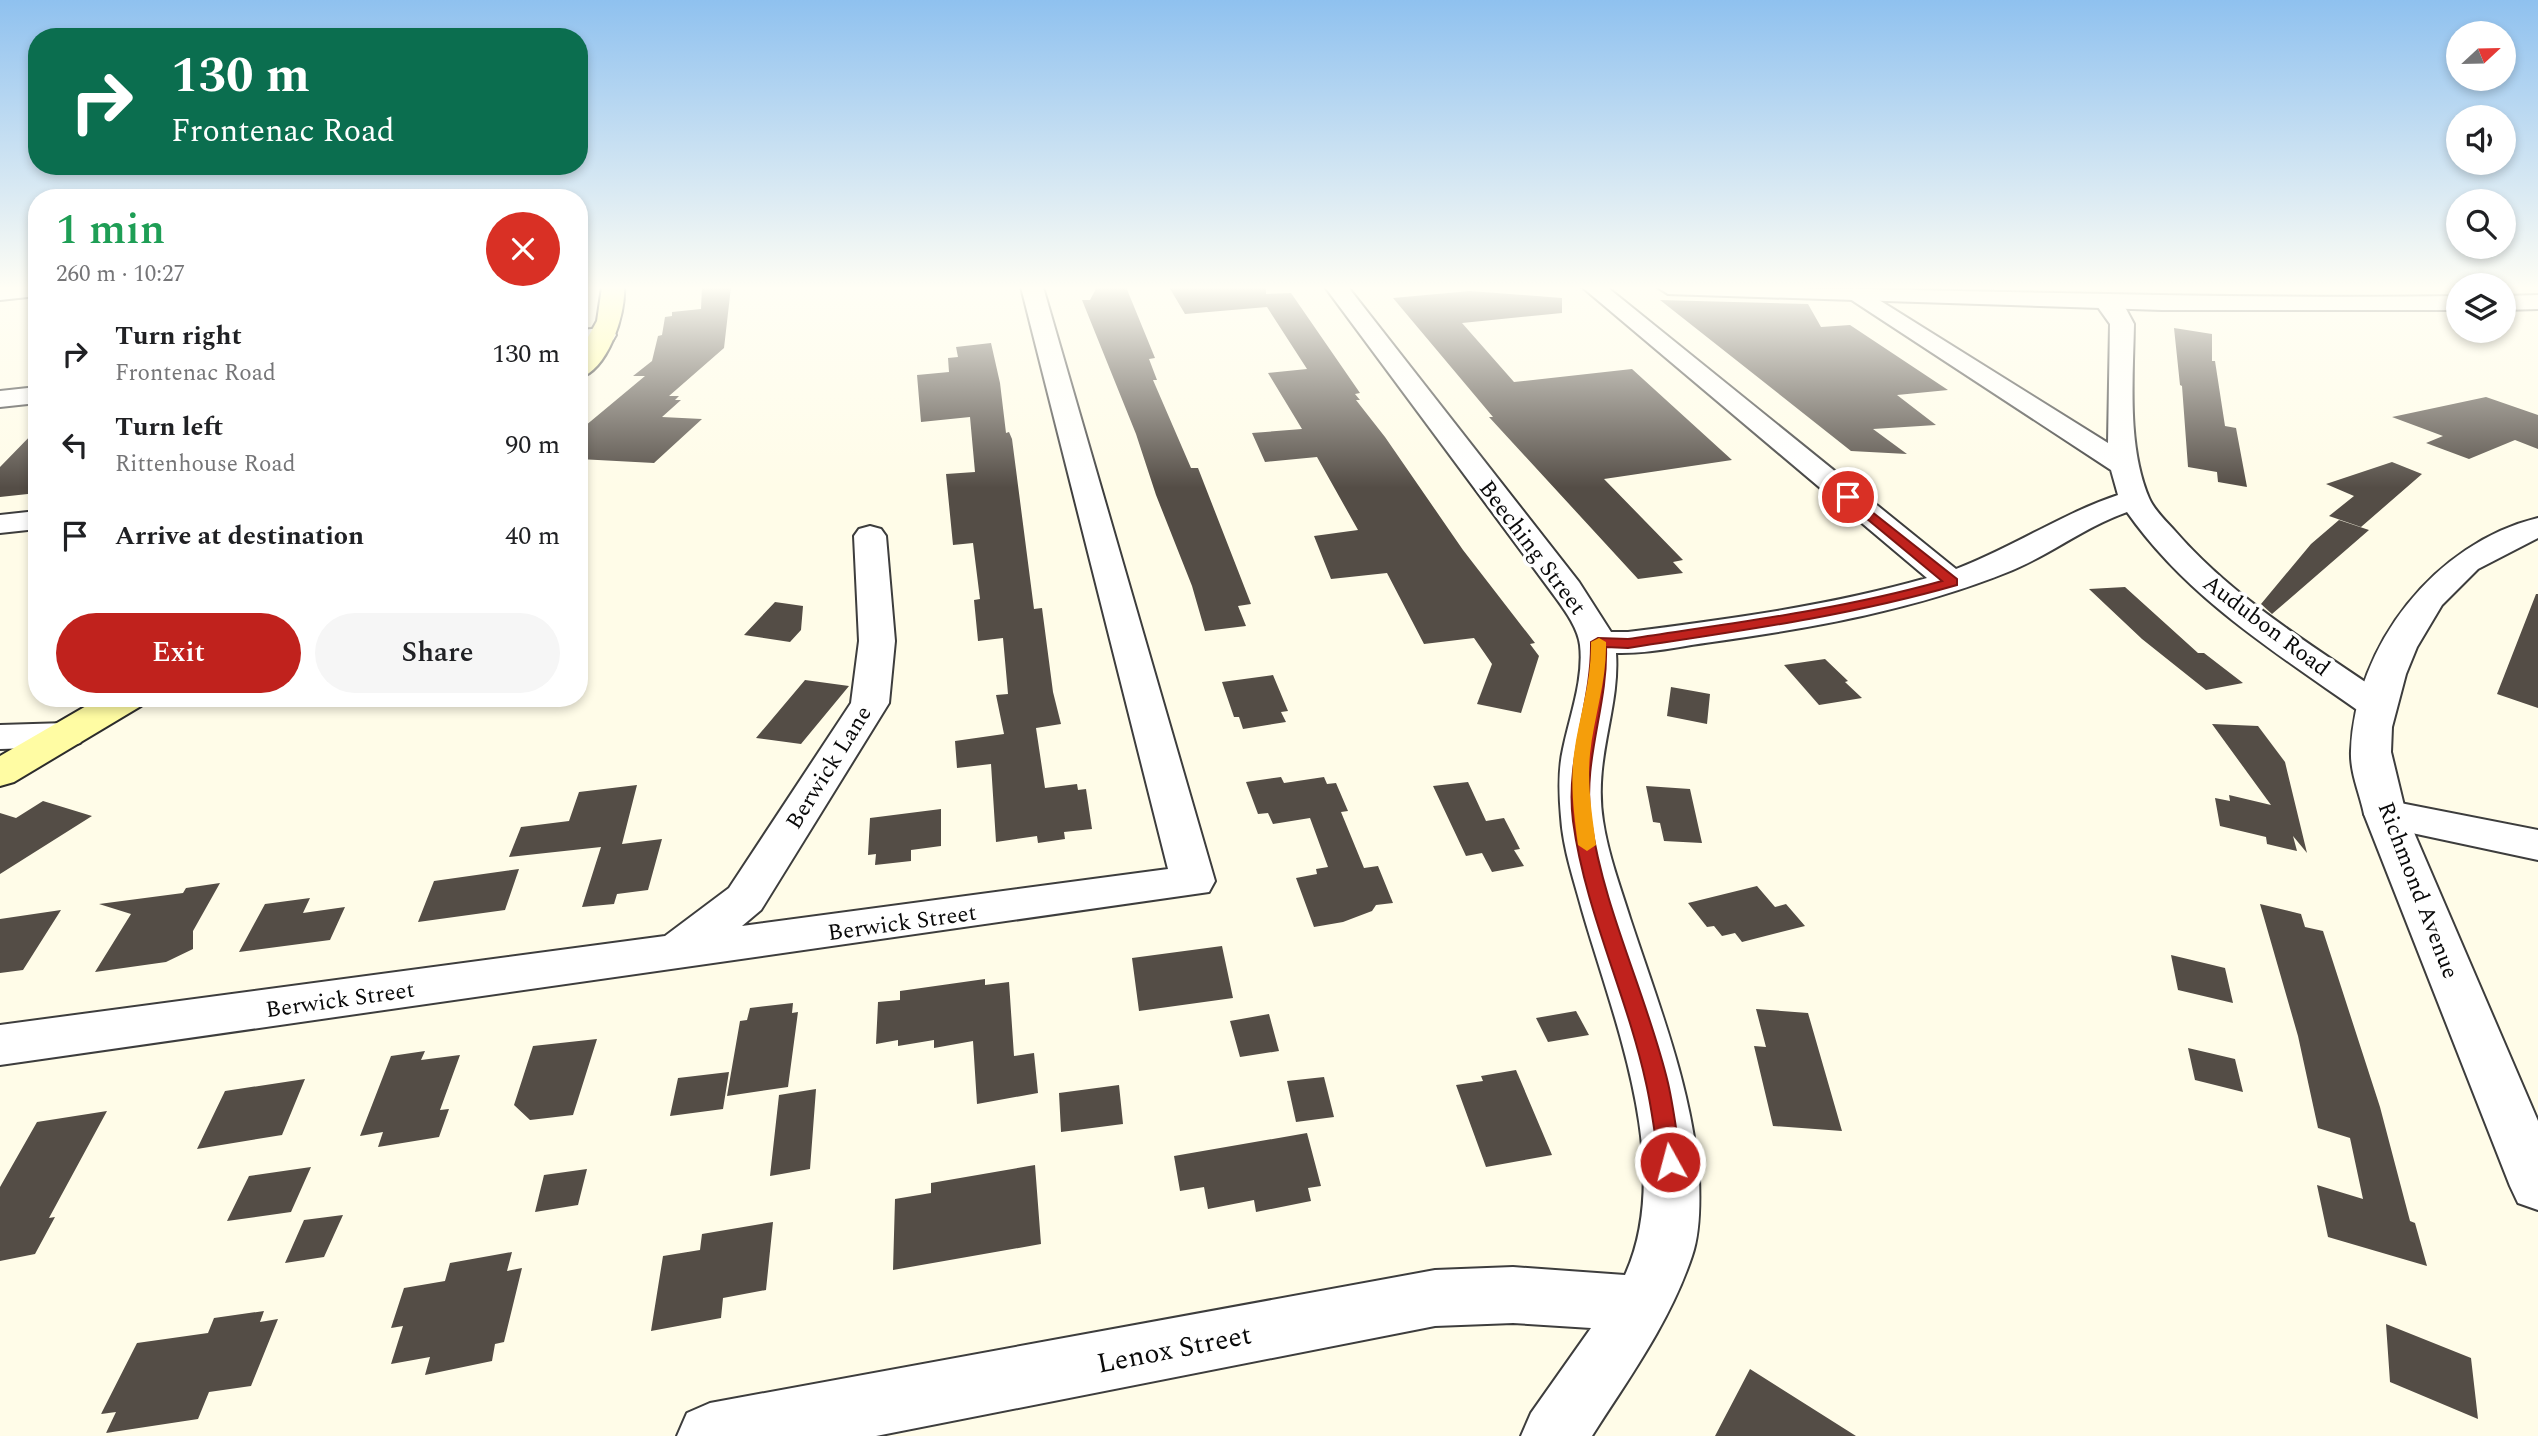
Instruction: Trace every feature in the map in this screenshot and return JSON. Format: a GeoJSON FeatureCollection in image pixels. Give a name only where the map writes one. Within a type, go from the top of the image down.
{"type":"FeatureCollection","features":[{"type":"Feature","properties":{"kind":"main road"},"geometry":{"type":"LineString","coordinates":[[0,773],[113,707]]}},
{"type":"Feature","properties":{"kind":"street","name":"Berwick Street"},"geometry":{"type":"LineString","coordinates":[[0,1045],[1193,881],[1050,354]]}},
{"type":"Feature","properties":{"kind":"street","name":"Beeching Street"},"geometry":{"type":"LineString","coordinates":[[1387,354],[1567,589],[1598,642]]}},
{"type":"Feature","properties":{"kind":"street"},"geometry":{"type":"LineString","coordinates":[[1675,354],[1952,582]]}},
{"type":"Feature","properties":{"kind":"street"},"geometry":{"type":"LineString","coordinates":[[1948,354],[2127,467]]}},
{"type":"Feature","properties":{"kind":"street","name":"Audubon Road"},"geometry":{"type":"LineString","coordinates":[[2122,354],[2121,392],[2127,467],[2134,500],[2167,543],[2214,588],[2255,621],[2376,706]]}},
{"type":"Feature","properties":{"kind":"street"},"geometry":{"type":"LineString","coordinates":[[0,399],[28,396]]}},
{"type":"Feature","properties":{"kind":"street"},"geometry":{"type":"LineString","coordinates":[[1554,1436],[1642,1304],[1664,1254],[1672,1202],[1669,1142],[1657,1082],[1590,860],[1582,821],[1579,785],[1582,752],[1599,669],[1598,642],[1628,643],[1822,615],[1878,603],[1952,582],[2000,564],[2089,515],[2134,500]]}},
{"type":"Feature","properties":{"kind":"street"},"geometry":{"type":"LineString","coordinates":[[0,524],[28,521]]}},
{"type":"Feature","properties":{"kind":"street","name":"Richmond Avenue"},"geometry":{"type":"LineString","coordinates":[[2538,527],[2467,561],[2446,580],[2400,643],[2376,706],[2371,754],[2385,814],[2538,1186]]}},
{"type":"Feature","properties":{"kind":"street","name":"Berwick Lane"},"geometry":{"type":"LineString","coordinates":[[676,954],[745,899],[870,703],[876,678],[878,647],[870,536]]}},
{"type":"Feature","properties":{"kind":"street"},"geometry":{"type":"LineString","coordinates":[[0,737],[66,735]]}},
{"type":"Feature","properties":{"kind":"street"},"geometry":{"type":"LineString","coordinates":[[2385,814],[2538,845]]}},
{"type":"Feature","properties":{"kind":"street","name":"Lenox Street"},"geometry":{"type":"LineString","coordinates":[[710,1436],[1435,1298],[1488,1293],[1539,1293],[1642,1304]]}},
{"type":"Feature","properties":{"kind":"building"},"geometry":{"type":"Polygon","coordinates":[[[654,354],[717,354],[669,396],[679,396],[675,400],[681,400],[662,417],[702,419],[654,463],[588,459],[588,424],[645,376],[633,376],[652,361],[654,354]]]}},
{"type":"Feature","properties":{"kind":"building"},"geometry":{"type":"Polygon","coordinates":[[[957,354],[993,354],[1000,383],[1006,433],[1009,432],[1012,439],[1034,609],[1042,608],[1053,692],[1061,724],[1036,728],[1045,788],[1077,784],[1078,790],[1086,789],[1092,829],[1064,832],[1065,839],[1038,843],[1037,836],[996,842],[991,764],[957,768],[955,741],[1004,734],[996,695],[1008,694],[1003,638],[978,641],[974,600],[980,599],[973,543],[953,545],[946,474],[975,472],[970,417],[921,422],[917,375],[949,372],[948,358],[958,357],[957,354]]]}},
{"type":"Feature","properties":{"kind":"building"},"geometry":{"type":"Polygon","coordinates":[[[1104,354],[1153,354],[1155,358],[1149,359],[1157,380],[1153,380],[1191,468],[1198,468],[1251,604],[1238,606],[1246,626],[1205,631],[1192,586],[1156,495],[1136,434],[1104,354]]]}},
{"type":"Feature","properties":{"kind":"building"},"geometry":{"type":"Polygon","coordinates":[[[1297,354],[1333,354],[1360,393],[1355,394],[1360,400],[1356,400],[1385,437],[1463,550],[1535,643],[1530,644],[1539,656],[1521,713],[1477,704],[1492,664],[1474,638],[1424,644],[1387,573],[1331,579],[1314,536],[1358,530],[1317,457],[1265,462],[1252,433],[1302,429],[1268,373],[1307,369],[1297,354]]]}},
{"type":"Feature","properties":{"kind":"building"},"geometry":{"type":"Polygon","coordinates":[[[1440,354],[1489,354],[1514,382],[1632,369],[1732,460],[1604,479],[1683,560],[1673,562],[1683,573],[1638,579],[1489,417],[1493,417],[1440,354]]]}},
{"type":"Feature","properties":{"kind":"building"},"geometry":{"type":"Polygon","coordinates":[[[1728,354],[1894,354],[1948,390],[1897,395],[1936,425],[1873,429],[1907,454],[1851,451],[1728,354]]]}},
{"type":"Feature","properties":{"kind":"building"},"geometry":{"type":"Polygon","coordinates":[[[2177,354],[2212,354],[2225,426],[2236,428],[2247,487],[2218,482],[2217,472],[2188,467],[2177,354]]]}},
{"type":"Feature","properties":{"kind":"building"},"geometry":{"type":"Polygon","coordinates":[[[2486,397],[2538,415],[2538,449],[2515,440],[2469,459],[2426,443],[2443,436],[2392,417],[2486,397]]]}},
{"type":"Feature","properties":{"kind":"building"},"geometry":{"type":"Polygon","coordinates":[[[28,438],[28,494],[0,497],[0,467],[28,438]]]}},
{"type":"Feature","properties":{"kind":"building"},"geometry":{"type":"Polygon","coordinates":[[[2392,462],[2422,474],[2361,527],[2329,516],[2354,496],[2326,484],[2392,462]]]}},
{"type":"Feature","properties":{"kind":"building"},"geometry":{"type":"Polygon","coordinates":[[[2339,520],[2369,530],[2272,614],[2261,604],[2311,544],[2339,520]]]}},
{"type":"Feature","properties":{"kind":"building"},"geometry":{"type":"Polygon","coordinates":[[[2125,587],[2198,653],[2204,653],[2243,683],[2206,690],[2142,639],[2089,589],[2125,587]]]}},
{"type":"Feature","properties":{"kind":"building"},"geometry":{"type":"Polygon","coordinates":[[[2538,594],[2538,708],[2497,694],[2538,594]]]}},
{"type":"Feature","properties":{"kind":"building"},"geometry":{"type":"Polygon","coordinates":[[[775,602],[803,606],[801,630],[790,642],[744,635],[775,602]]]}},
{"type":"Feature","properties":{"kind":"building"},"geometry":{"type":"Polygon","coordinates":[[[1825,659],[1862,698],[1819,705],[1784,665],[1825,659]]]}},
{"type":"Feature","properties":{"kind":"building"},"geometry":{"type":"Polygon","coordinates":[[[1273,675],[1288,711],[1281,712],[1286,722],[1243,729],[1239,717],[1234,717],[1222,682],[1273,675]]]}},
{"type":"Feature","properties":{"kind":"building"},"geometry":{"type":"Polygon","coordinates":[[[805,680],[849,686],[801,744],[756,738],[805,680]]]}},
{"type":"Feature","properties":{"kind":"building"},"geometry":{"type":"Polygon","coordinates":[[[1671,687],[1710,694],[1707,724],[1667,716],[1671,687]]]}},
{"type":"Feature","properties":{"kind":"building"},"geometry":{"type":"Polygon","coordinates":[[[2212,724],[2258,726],[2285,762],[2307,853],[2293,836],[2297,851],[2267,844],[2266,837],[2220,826],[2215,798],[2230,801],[2229,795],[2271,805],[2212,724]]]}},
{"type":"Feature","properties":{"kind":"building"},"geometry":{"type":"Polygon","coordinates":[[[1281,777],[1284,783],[1324,777],[1327,784],[1336,783],[1348,811],[1341,812],[1364,868],[1378,866],[1393,903],[1376,905],[1372,911],[1343,922],[1314,927],[1296,878],[1317,874],[1316,869],[1328,867],[1310,818],[1273,824],[1268,813],[1258,814],[1246,782],[1281,777]]]}},
{"type":"Feature","properties":{"kind":"building"},"geometry":{"type":"Polygon","coordinates":[[[1468,782],[1486,821],[1504,818],[1520,849],[1514,850],[1524,866],[1492,872],[1482,853],[1466,856],[1433,786],[1468,782]]]}},
{"type":"Feature","properties":{"kind":"building"},"geometry":{"type":"Polygon","coordinates":[[[637,785],[622,844],[662,839],[648,890],[617,894],[614,904],[582,907],[601,847],[509,857],[521,827],[569,821],[579,792],[637,785]]]}},
{"type":"Feature","properties":{"kind":"building"},"geometry":{"type":"Polygon","coordinates":[[[1646,786],[1690,789],[1702,843],[1664,841],[1660,823],[1653,822],[1646,786]]]}},
{"type":"Feature","properties":{"kind":"building"},"geometry":{"type":"Polygon","coordinates":[[[43,801],[92,816],[0,874],[0,813],[16,818],[43,801]]]}},
{"type":"Feature","properties":{"kind":"building"},"geometry":{"type":"Polygon","coordinates":[[[941,809],[941,846],[911,850],[911,861],[875,865],[876,854],[868,855],[870,818],[941,809]]]}},
{"type":"Feature","properties":{"kind":"building"},"geometry":{"type":"Polygon","coordinates":[[[519,869],[505,910],[418,922],[434,881],[519,869]]]}},
{"type":"Feature","properties":{"kind":"building"},"geometry":{"type":"Polygon","coordinates":[[[220,883],[193,931],[193,949],[166,962],[95,972],[131,914],[99,904],[183,893],[186,888],[220,883]]]}},
{"type":"Feature","properties":{"kind":"building"},"geometry":{"type":"Polygon","coordinates":[[[1757,886],[1775,907],[1786,904],[1805,926],[1742,942],[1735,933],[1722,936],[1714,926],[1707,927],[1688,903],[1757,886]]]}},
{"type":"Feature","properties":{"kind":"building"},"geometry":{"type":"Polygon","coordinates":[[[310,898],[303,913],[345,907],[330,940],[239,952],[265,904],[310,898]]]}},
{"type":"Feature","properties":{"kind":"building"},"geometry":{"type":"Polygon","coordinates":[[[2260,904],[2301,914],[2305,927],[2323,931],[2380,1107],[2410,1221],[2415,1223],[2427,1266],[2328,1237],[2317,1185],[2363,1199],[2350,1138],[2318,1128],[2298,1036],[2260,904]]]}},
{"type":"Feature","properties":{"kind":"building"},"geometry":{"type":"Polygon","coordinates":[[[61,910],[23,970],[0,973],[0,919],[61,910]]]}},
{"type":"Feature","properties":{"kind":"building"},"geometry":{"type":"Polygon","coordinates":[[[1222,946],[1233,998],[1139,1011],[1132,958],[1222,946]]]}},
{"type":"Feature","properties":{"kind":"building"},"geometry":{"type":"Polygon","coordinates":[[[2171,955],[2225,968],[2233,1003],[2178,990],[2171,955]]]}},
{"type":"Feature","properties":{"kind":"building"},"geometry":{"type":"Polygon","coordinates":[[[985,979],[985,985],[1009,982],[1014,1056],[1034,1053],[1038,1093],[977,1104],[973,1041],[934,1048],[934,1040],[898,1046],[898,1040],[876,1044],[878,1002],[900,1000],[900,991],[985,979]]]}},
{"type":"Feature","properties":{"kind":"building"},"geometry":{"type":"Polygon","coordinates":[[[793,1003],[792,1013],[798,1012],[788,1087],[727,1096],[740,1021],[747,1020],[750,1008],[793,1003]]]}},
{"type":"Feature","properties":{"kind":"building"},"geometry":{"type":"Polygon","coordinates":[[[1756,1009],[1808,1013],[1842,1131],[1773,1126],[1754,1046],[1766,1047],[1756,1009]]]}},
{"type":"Feature","properties":{"kind":"building"},"geometry":{"type":"Polygon","coordinates":[[[1576,1011],[1589,1035],[1548,1042],[1536,1018],[1576,1011]]]}},
{"type":"Feature","properties":{"kind":"building"},"geometry":{"type":"Polygon","coordinates":[[[1269,1014],[1279,1051],[1240,1057],[1230,1021],[1269,1014]]]}},
{"type":"Feature","properties":{"kind":"building"},"geometry":{"type":"Polygon","coordinates":[[[597,1039],[573,1115],[530,1120],[514,1105],[533,1046],[597,1039]]]}},
{"type":"Feature","properties":{"kind":"building"},"geometry":{"type":"Polygon","coordinates":[[[2188,1048],[2235,1059],[2243,1092],[2195,1080],[2188,1048]]]}},
{"type":"Feature","properties":{"kind":"building"},"geometry":{"type":"Polygon","coordinates":[[[425,1051],[421,1060],[460,1055],[440,1110],[449,1109],[439,1137],[378,1147],[383,1132],[360,1136],[391,1056],[425,1051]]]}},
{"type":"Feature","properties":{"kind":"building"},"geometry":{"type":"Polygon","coordinates":[[[1516,1070],[1552,1155],[1486,1167],[1456,1085],[1483,1081],[1481,1076],[1516,1070]]]}},
{"type":"Feature","properties":{"kind":"building"},"geometry":{"type":"Polygon","coordinates":[[[729,1072],[723,1109],[670,1116],[678,1078],[729,1072]]]}},
{"type":"Feature","properties":{"kind":"building"},"geometry":{"type":"Polygon","coordinates":[[[1324,1077],[1334,1117],[1296,1122],[1287,1081],[1324,1077]]]}},
{"type":"Feature","properties":{"kind":"building"},"geometry":{"type":"Polygon","coordinates":[[[305,1079],[282,1135],[197,1149],[225,1091],[305,1079]]]}},
{"type":"Feature","properties":{"kind":"building"},"geometry":{"type":"Polygon","coordinates":[[[1119,1085],[1123,1124],[1061,1132],[1059,1093],[1119,1085]]]}},
{"type":"Feature","properties":{"kind":"building"},"geometry":{"type":"Polygon","coordinates":[[[816,1089],[810,1169],[770,1176],[779,1095],[816,1089]]]}},
{"type":"Feature","properties":{"kind":"building"},"geometry":{"type":"Polygon","coordinates":[[[107,1111],[49,1218],[55,1217],[35,1254],[0,1261],[0,1187],[37,1122],[107,1111]]]}},
{"type":"Feature","properties":{"kind":"building"},"geometry":{"type":"Polygon","coordinates":[[[1307,1133],[1321,1186],[1308,1188],[1311,1201],[1256,1212],[1254,1200],[1208,1209],[1204,1187],[1180,1191],[1174,1156],[1307,1133]]]}},
{"type":"Feature","properties":{"kind":"building"},"geometry":{"type":"Polygon","coordinates":[[[1035,1165],[1041,1244],[893,1270],[895,1199],[931,1193],[931,1183],[1035,1165]]]}},
{"type":"Feature","properties":{"kind":"building"},"geometry":{"type":"Polygon","coordinates":[[[311,1167],[291,1212],[227,1221],[249,1176],[311,1167]]]}},
{"type":"Feature","properties":{"kind":"building"},"geometry":{"type":"Polygon","coordinates":[[[587,1169],[578,1205],[535,1212],[544,1175],[587,1169]]]}},
{"type":"Feature","properties":{"kind":"building"},"geometry":{"type":"Polygon","coordinates":[[[343,1215],[324,1257],[285,1263],[304,1220],[343,1215]]]}},
{"type":"Feature","properties":{"kind":"building"},"geometry":{"type":"Polygon","coordinates":[[[773,1222],[766,1290],[723,1298],[721,1318],[651,1331],[663,1256],[700,1250],[702,1234],[773,1222]]]}},
{"type":"Feature","properties":{"kind":"building"},"geometry":{"type":"Polygon","coordinates":[[[512,1252],[507,1271],[522,1268],[504,1342],[495,1344],[492,1361],[425,1375],[430,1357],[391,1364],[403,1326],[391,1328],[404,1288],[445,1281],[450,1263],[512,1252]]]}},
{"type":"Feature","properties":{"kind":"building"},"geometry":{"type":"Polygon","coordinates":[[[264,1311],[260,1322],[278,1319],[251,1386],[209,1392],[198,1419],[106,1433],[116,1412],[101,1414],[137,1343],[208,1333],[214,1318],[264,1311]]]}},
{"type":"Feature","properties":{"kind":"building"},"geometry":{"type":"Polygon","coordinates":[[[2386,1324],[2471,1358],[2478,1419],[2390,1382],[2386,1324]]]}},
{"type":"Feature","properties":{"kind":"building"},"geometry":{"type":"Polygon","coordinates":[[[1750,1369],[1856,1436],[1715,1436],[1750,1369]]]}},
{"type":"Feature","properties":{"kind":"slow traffic"},"geometry":{"type":"LineString","coordinates":[[1587,845],[1579,785],[1582,752],[1599,669],[1599,642]]}},
{"type":"Feature","properties":{"kind":"route"},"geometry":{"type":"LineString","coordinates":[[1670,1162],[1669,1142],[1657,1082],[1590,860],[1582,821],[1579,785],[1582,752],[1599,669],[1598,642],[1628,643],[1822,615],[1878,603],[1952,582],[1848,497]]}}]}
